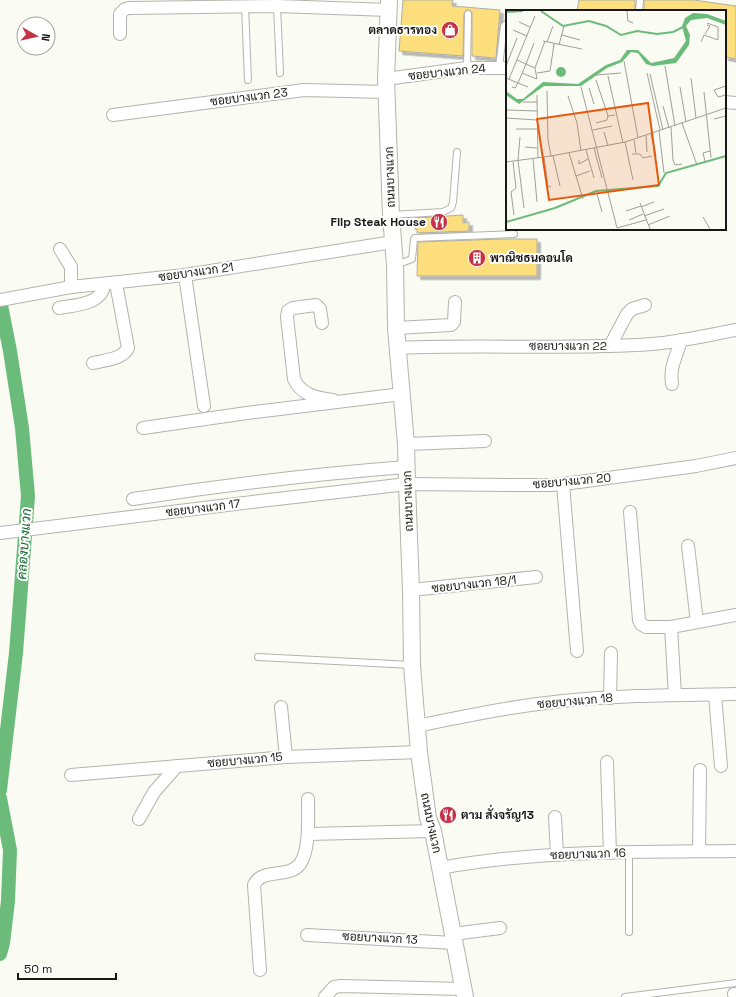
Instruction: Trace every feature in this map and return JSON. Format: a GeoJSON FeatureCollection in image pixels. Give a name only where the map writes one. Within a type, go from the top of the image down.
{"type":"FeatureCollection","features":[{"type":"Feature","properties":{"kind":"main road","name":"ถนนบางแวก"},"geometry":{"type":"LineString","coordinates":[[389,5],[387,85],[391,215],[395,265],[396,328],[399,348],[406,444],[412,665],[419,752],[428,818],[433,831],[464,993]]}},
{"type":"Feature","properties":{"kind":"street"},"geometry":{"type":"LineString","coordinates":[[120,34],[120,14],[125,9],[129,8],[389,5]]}},
{"type":"Feature","properties":{"kind":"street","name":"ซอยบางแวก 24"},"geometry":{"type":"LineString","coordinates":[[387,85],[467,68],[503,67]]}},
{"type":"Feature","properties":{"kind":"street","name":"ซอยบางแวก 23"},"geometry":{"type":"LineString","coordinates":[[113,115],[304,90],[387,85]]}},
{"type":"Feature","properties":{"kind":"street"},"geometry":{"type":"LineString","coordinates":[[726,102],[736,103]]}},
{"type":"Feature","properties":{"kind":"street","name":"ซอยบางแวก 21"},"geometry":{"type":"LineString","coordinates":[[0,300],[71,287],[185,275],[393,242]]}},
{"type":"Feature","properties":{"kind":"street"},"geometry":{"type":"LineString","coordinates":[[60,249],[71,267],[71,287]]}},
{"type":"Feature","properties":{"kind":"street"},"geometry":{"type":"LineString","coordinates":[[185,275],[204,406]]}},
{"type":"Feature","properties":{"kind":"street"},"geometry":{"type":"LineString","coordinates":[[94,363],[121,356],[128,348],[116,283]]}},
{"type":"Feature","properties":{"kind":"street"},"geometry":{"type":"LineString","coordinates":[[59,308],[94,300],[101,295],[103,290],[102,284]]}},
{"type":"Feature","properties":{"kind":"street"},"geometry":{"type":"LineString","coordinates":[[396,328],[451,326],[454,322],[454,302]]}},
{"type":"Feature","properties":{"kind":"street"},"geometry":{"type":"LineString","coordinates":[[322,323],[320,309],[316,305],[293,308],[288,311],[287,317],[294,379],[297,386],[307,394],[342,401]]}},
{"type":"Feature","properties":{"kind":"street"},"geometry":{"type":"LineString","coordinates":[[610,346],[627,314],[632,309],[645,306]]}},
{"type":"Feature","properties":{"kind":"street","name":"ซอยบางแวก 22"},"geometry":{"type":"LineString","coordinates":[[399,348],[465,346],[610,346],[653,344],[736,330]]}},
{"type":"Feature","properties":{"kind":"street"},"geometry":{"type":"LineString","coordinates":[[672,384],[671,369],[681,340]]}},
{"type":"Feature","properties":{"kind":"street"},"geometry":{"type":"LineString","coordinates":[[143,428],[247,413],[325,405],[342,401],[402,394]]}},
{"type":"Feature","properties":{"kind":"street"},"geometry":{"type":"LineString","coordinates":[[406,444],[485,442]]}},
{"type":"Feature","properties":{"kind":"street","name":"ซอยบางแวก 20"},"geometry":{"type":"LineString","coordinates":[[406,484],[563,484],[696,466],[736,458]]}},
{"type":"Feature","properties":{"kind":"street"},"geometry":{"type":"LineString","coordinates":[[133,499],[280,478],[406,467]]}},
{"type":"Feature","properties":{"kind":"street","name":"ซอยบางแวก 17"},"geometry":{"type":"LineString","coordinates":[[2,533],[260,500],[406,484]]}},
{"type":"Feature","properties":{"kind":"street"},"geometry":{"type":"LineString","coordinates":[[563,484],[577,651]]}},
{"type":"Feature","properties":{"kind":"street"},"geometry":{"type":"LineString","coordinates":[[630,512],[639,620],[641,624],[646,627],[671,627],[736,615]]}},
{"type":"Feature","properties":{"kind":"street"},"geometry":{"type":"LineString","coordinates":[[688,546],[697,622]]}},
{"type":"Feature","properties":{"kind":"street","name":"ซอยบางแวก 18/1"},"geometry":{"type":"LineString","coordinates":[[411,590],[536,577]]}},
{"type":"Feature","properties":{"kind":"street"},"geometry":{"type":"LineString","coordinates":[[671,627],[675,695]]}},
{"type":"Feature","properties":{"kind":"street"},"geometry":{"type":"LineString","coordinates":[[610,698],[611,653]]}},
{"type":"Feature","properties":{"kind":"street","name":"ซอยบางแวก 18"},"geometry":{"type":"LineString","coordinates":[[417,726],[499,709],[563,701],[675,695],[736,694]]}},
{"type":"Feature","properties":{"kind":"street"},"geometry":{"type":"LineString","coordinates":[[715,695],[721,766]]}},
{"type":"Feature","properties":{"kind":"street"},"geometry":{"type":"LineString","coordinates":[[281,707],[286,756]]}},
{"type":"Feature","properties":{"kind":"street","name":"ซอยบางแวก 15"},"geometry":{"type":"LineString","coordinates":[[71,775],[286,756],[419,752]]}},
{"type":"Feature","properties":{"kind":"street"},"geometry":{"type":"LineString","coordinates":[[607,762],[610,853]]}},
{"type":"Feature","properties":{"kind":"street"},"geometry":{"type":"LineString","coordinates":[[139,819],[154,792],[177,766]]}},
{"type":"Feature","properties":{"kind":"street"},"geometry":{"type":"LineString","coordinates":[[700,770],[700,851]]}},
{"type":"Feature","properties":{"kind":"street"},"geometry":{"type":"LineString","coordinates":[[260,970],[254,885],[256,880],[260,877],[292,871],[300,865],[304,856],[308,834],[308,799]]}},
{"type":"Feature","properties":{"kind":"street"},"geometry":{"type":"LineString","coordinates":[[555,817],[557,855]]}},
{"type":"Feature","properties":{"kind":"street"},"geometry":{"type":"LineString","coordinates":[[308,834],[433,831]]}},
{"type":"Feature","properties":{"kind":"street","name":"ซอยบางแวก 16"},"geometry":{"type":"LineString","coordinates":[[440,868],[507,859],[557,855],[629,852],[736,851]]}},
{"type":"Feature","properties":{"kind":"street","name":"ซอยบางแวก 13"},"geometry":{"type":"LineString","coordinates":[[307,935],[454,939],[500,928]]}},
{"type":"Feature","properties":{"kind":"street"},"geometry":{"type":"LineString","coordinates":[[325,997],[334,987],[341,986],[464,993]]}},
{"type":"Feature","properties":{"kind":"lane"},"geometry":{"type":"LineString","coordinates":[[639,10],[640,0]]}},
{"type":"Feature","properties":{"kind":"lane"},"geometry":{"type":"LineString","coordinates":[[245,6],[248,80]]}},
{"type":"Feature","properties":{"kind":"lane"},"geometry":{"type":"LineString","coordinates":[[277,6],[280,73]]}},
{"type":"Feature","properties":{"kind":"lane"},"geometry":{"type":"LineString","coordinates":[[467,68],[468,14]]}},
{"type":"Feature","properties":{"kind":"lane"},"geometry":{"type":"LineString","coordinates":[[503,67],[504,26],[506,24]]}},
{"type":"Feature","properties":{"kind":"lane"},"geometry":{"type":"LineString","coordinates":[[391,215],[443,212],[451,208],[453,202],[457,152]]}},
{"type":"Feature","properties":{"kind":"lane"},"geometry":{"type":"LineString","coordinates":[[395,265],[412,259],[413,243],[414,239],[416,238],[514,234]]}},
{"type":"Feature","properties":{"kind":"lane"},"geometry":{"type":"LineString","coordinates":[[258,657],[412,665]]}},
{"type":"Feature","properties":{"kind":"lane"},"geometry":{"type":"LineString","coordinates":[[629,852],[629,932]]}},
{"type":"Feature","properties":{"kind":"lane"},"geometry":{"type":"LineString","coordinates":[[625,997],[735,991]]}},
{"type":"Feature","properties":{"kind":"building","name":"ตลาดธารทอง"},"geometry":{"type":"Polygon","coordinates":[[[403,0],[453,0],[452,6],[500,10],[496,58],[472,56],[472,12],[468,10],[466,10],[464,14],[463,56],[399,51],[403,0]]]}},
{"type":"Feature","properties":{"kind":"building"},"geometry":{"type":"Polygon","coordinates":[[[579,0],[635,0],[635,10],[577,10],[579,0]]]}},
{"type":"Feature","properties":{"kind":"building"},"geometry":{"type":"Polygon","coordinates":[[[644,0],[694,0],[736,6],[736,59],[726,57],[726,10],[644,10],[644,0]]]}},
{"type":"Feature","properties":{"kind":"building","name":"Flip Steak House"},"geometry":{"type":"Polygon","coordinates":[[[463,215],[463,223],[469,222],[469,231],[417,233],[417,229],[415,229],[415,218],[463,215]]]}},
{"type":"Feature","properties":{"kind":"building","name":"พาณิชธนคอนโด"},"geometry":{"type":"Polygon","coordinates":[[[537,239],[537,276],[417,276],[418,242],[537,239]]]}},
{"type":"Feature","properties":{"kind":"waterway","name":"คลองบางแวก"},"geometry":{"type":"LineString","coordinates":[[0,300],[10,351],[22,428],[28,496],[16,653],[0,790]]}},
{"type":"Feature","properties":{"kind":"waterway","name":"คลองบางแวก"},"geometry":{"type":"LineString","coordinates":[[0,798],[10,850],[8,901],[3,943],[0,954]]}},
{"type":"Feature","properties":{"kind":"place","name":"ตลาดธารทอง"},"geometry":{"type":"Point","coordinates":[450,30]}},
{"type":"Feature","properties":{"kind":"place","name":"Flip Steak House"},"geometry":{"type":"Point","coordinates":[439,222]}},
{"type":"Feature","properties":{"kind":"place","name":"พาณิชธนคอนโด"},"geometry":{"type":"Point","coordinates":[477,258]}},
{"type":"Feature","properties":{"kind":"place","name":"ตาม สั่งจรัญ13"},"geometry":{"type":"Point","coordinates":[448,815]}}]}
